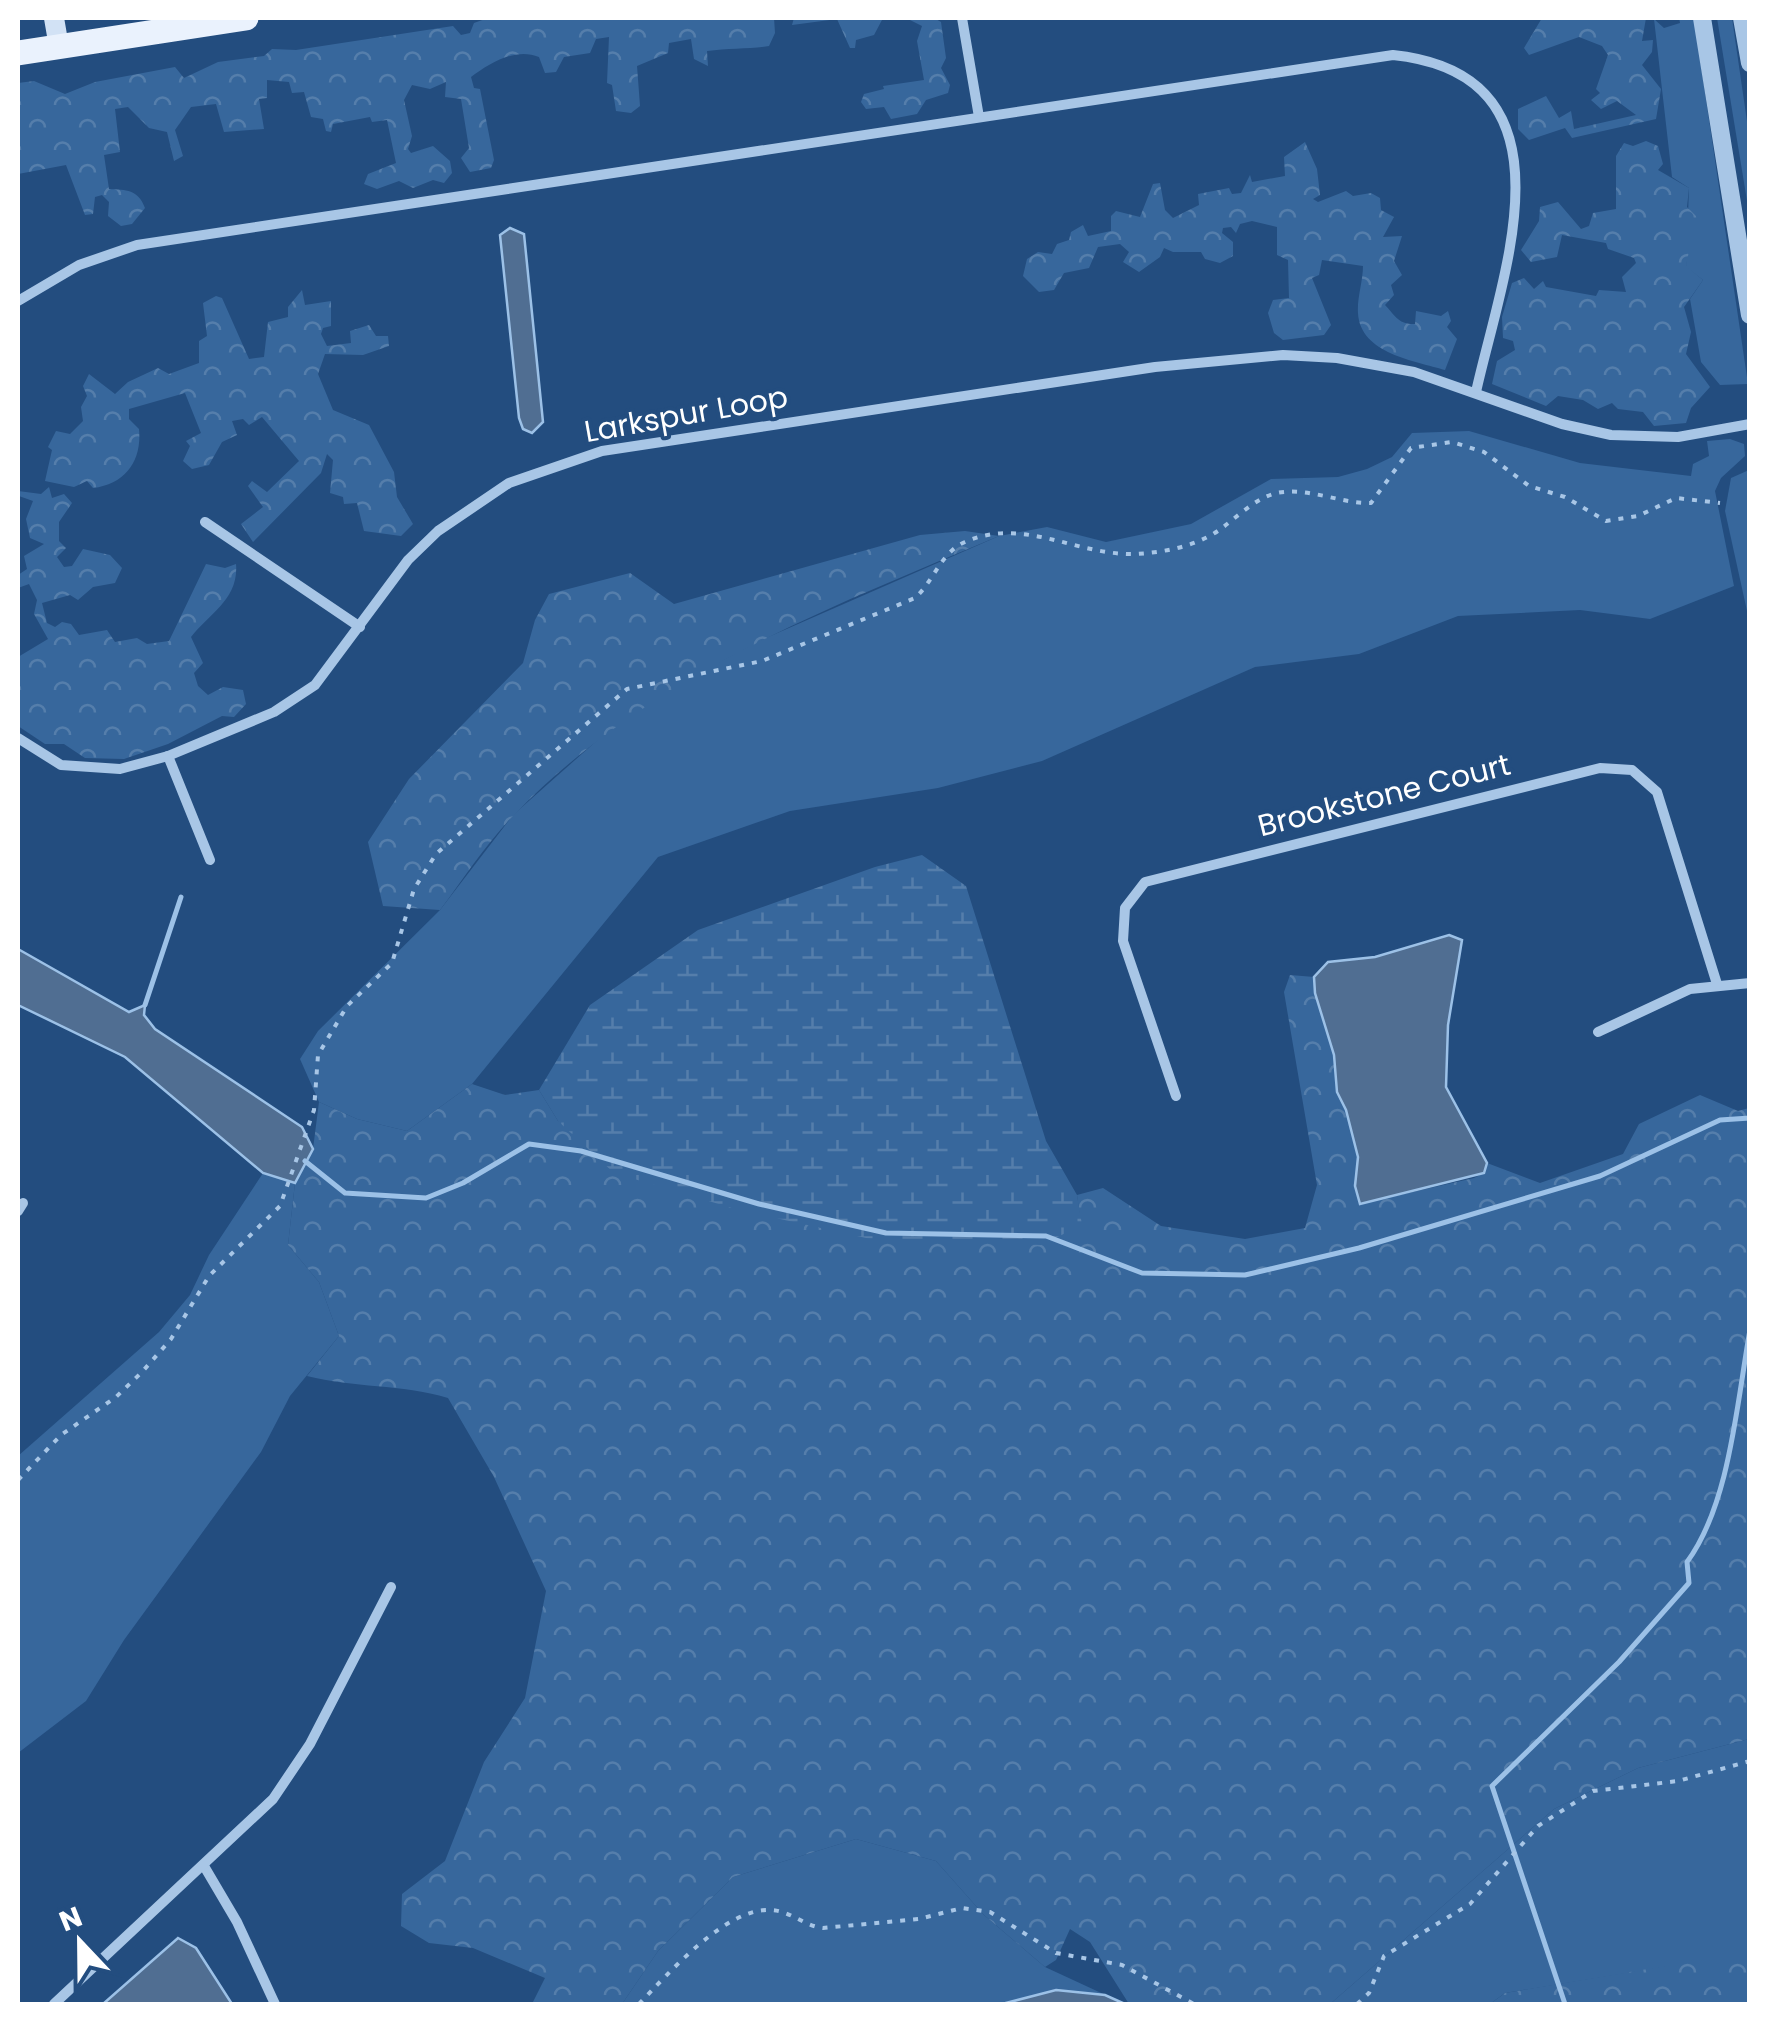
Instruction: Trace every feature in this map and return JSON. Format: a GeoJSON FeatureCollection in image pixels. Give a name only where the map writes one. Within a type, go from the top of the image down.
{"type":"FeatureCollection","features":[{"type":"Feature","properties":{"kind":"main road"},"geometry":{"type":"LineString","coordinates":[[54,18],[59,46]]}},
{"type":"Feature","properties":{"kind":"main road"},"geometry":{"type":"LineString","coordinates":[[18,53],[246,18]]}},
{"type":"Feature","properties":{"kind":"street"},"geometry":{"type":"LineString","coordinates":[[962,18],[979,116]]}},
{"type":"Feature","properties":{"kind":"street"},"geometry":{"type":"LineString","coordinates":[[1702,18],[1750,315]]}},
{"type":"Feature","properties":{"kind":"street"},"geometry":{"type":"LineString","coordinates":[[1742,18],[1750,63]]}},
{"type":"Feature","properties":{"kind":"street"},"geometry":{"type":"LineString","coordinates":[[18,301],[79,265],[137,245],[1376,56],[1422,60],[1452,71],[1497,111],[1518,172],[1515,216],[1476,392]]}},
{"type":"Feature","properties":{"kind":"street","name":"Larkspur Loop"},"geometry":{"type":"LineString","coordinates":[[18,738],[49,759],[78,769],[120,770],[168,756],[296,700],[324,676],[408,560],[467,508],[536,472],[602,451],[1231,358],[1337,358],[1414,372],[1562,424],[1610,435],[1678,437],[1750,424]]}},
{"type":"Feature","properties":{"kind":"street"},"geometry":{"type":"LineString","coordinates":[[205,522],[360,627]]}},
{"type":"Feature","properties":{"kind":"street"},"geometry":{"type":"LineString","coordinates":[[168,756],[210,860]]}},
{"type":"Feature","properties":{"kind":"street","name":"Brookstone Court"},"geometry":{"type":"LineString","coordinates":[[1176,1096],[1124,941],[1125,908],[1145,882],[1600,768],[1632,770],[1657,792],[1717,984]]}},
{"type":"Feature","properties":{"kind":"street"},"geometry":{"type":"LineString","coordinates":[[1598,1032],[1668,998],[1717,984],[1750,984]]}},
{"type":"Feature","properties":{"kind":"street"},"geometry":{"type":"LineString","coordinates":[[54,2004],[262,1810],[298,1767],[391,1588]]}},
{"type":"Feature","properties":{"kind":"street"},"geometry":{"type":"LineString","coordinates":[[204,1866],[237,1922],[276,2004]]}},
{"type":"Feature","properties":{"kind":"path"},"geometry":{"type":"LineString","coordinates":[[18,1480],[62,1435],[116,1397],[142,1372],[171,1339],[209,1276],[280,1206],[314,1110],[318,1055],[347,1006],[392,963],[414,889],[436,854],[627,689],[762,661],[915,598],[932,583],[948,553],[964,542],[1019,532],[1083,550],[1114,554],[1179,547],[1204,540],[1272,494],[1371,503],[1404,454],[1432,442],[1452,442],[1484,452],[1529,486],[1565,496],[1606,520],[1638,516],[1676,498],[1720,503]]}},
{"type":"Feature","properties":{"kind":"path"},"geometry":{"type":"LineString","coordinates":[[1358,2004],[1369,1993],[1384,1956],[1470,1904],[1528,1836],[1601,1788],[1678,1781],[1750,1760]]}},
{"type":"Feature","properties":{"kind":"path"},"geometry":{"type":"LineString","coordinates":[[639,2004],[678,1962],[722,1927],[753,1910],[775,1910],[823,1928],[871,1920],[918,1919],[962,1908],[990,1912],[1056,1953],[1122,1966],[1194,2004]]}},
{"type":"Feature","properties":{"kind":"green space"},"geometry":{"type":"Polygon","coordinates":[[[488,18],[774,18],[775,33],[769,46],[707,51],[708,66],[694,59],[691,39],[669,43],[668,53],[637,66],[640,106],[631,113],[616,111],[612,85],[607,83],[609,37],[596,39],[590,53],[564,57],[556,72],[545,73],[539,57],[530,54],[512,55],[495,62],[471,77],[474,88],[480,89],[494,160],[491,168],[470,172],[461,158],[469,148],[461,99],[445,97],[446,82],[430,89],[412,85],[404,100],[412,136],[408,149],[411,153],[433,146],[450,161],[452,173],[444,183],[433,180],[413,188],[399,181],[377,189],[364,184],[368,174],[396,163],[387,120],[372,122],[370,117],[333,124],[331,132],[326,131],[323,119],[311,117],[304,92],[292,93],[289,82],[267,80],[267,98],[259,99],[264,129],[224,132],[216,104],[191,107],[175,130],[183,156],[174,161],[167,132],[149,128],[128,107],[115,109],[120,152],[104,155],[109,189],[139,197],[145,208],[132,224],[121,226],[108,216],[109,202],[102,195],[95,197],[93,214],[85,215],[66,165],[18,174],[18,83],[34,81],[65,94],[95,82],[175,67],[184,78],[218,62],[264,56],[272,49],[296,50],[453,26],[461,35],[470,33],[474,23],[488,18]]]}},
{"type":"Feature","properties":{"kind":"green space"},"geometry":{"type":"Polygon","coordinates":[[[794,18],[883,18],[874,35],[856,40],[855,48],[850,48],[837,19],[792,25],[794,18]]]}},
{"type":"Feature","properties":{"kind":"green space"},"geometry":{"type":"Polygon","coordinates":[[[906,18],[934,18],[941,22],[946,58],[941,68],[950,85],[948,93],[926,100],[917,114],[891,119],[884,107],[866,109],[861,102],[864,94],[884,89],[883,86],[924,80],[917,41],[922,26],[906,18]]]}},
{"type":"Feature","properties":{"kind":"green space"},"geometry":{"type":"Polygon","coordinates":[[[1542,18],[1646,18],[1642,41],[1653,40],[1652,52],[1642,65],[1661,89],[1656,119],[1572,138],[1565,128],[1529,140],[1518,129],[1518,109],[1546,96],[1559,118],[1571,111],[1574,129],[1636,115],[1617,101],[1601,109],[1591,100],[1600,93],[1596,89],[1608,55],[1602,46],[1579,37],[1529,55],[1524,48],[1542,18]]]}},
{"type":"Feature","properties":{"kind":"green space"},"geometry":{"type":"Polygon","coordinates":[[[1679,18],[1694,18],[1748,384],[1720,385],[1701,362],[1690,299],[1703,280],[1686,267],[1689,188],[1672,177],[1654,19],[1664,28],[1680,23],[1679,18]]]}},
{"type":"Feature","properties":{"kind":"green space"},"geometry":{"type":"Polygon","coordinates":[[[1717,18],[1732,18],[1749,135],[1749,213],[1717,18]]]}},
{"type":"Feature","properties":{"kind":"green space"},"geometry":{"type":"Polygon","coordinates":[[[1646,141],[1658,146],[1663,164],[1658,170],[1689,188],[1687,207],[1699,219],[1700,245],[1689,251],[1686,266],[1703,280],[1684,307],[1691,332],[1686,354],[1710,387],[1691,408],[1686,423],[1654,426],[1643,412],[1618,409],[1612,403],[1598,409],[1583,400],[1558,396],[1546,406],[1492,384],[1497,361],[1515,350],[1513,341],[1503,338],[1502,317],[1512,283],[1524,278],[1534,289],[1543,281],[1546,287],[1596,296],[1599,290],[1626,292],[1622,277],[1636,263],[1634,258],[1608,249],[1606,243],[1562,235],[1557,257],[1531,262],[1521,250],[1539,221],[1540,207],[1558,202],[1581,229],[1589,226],[1593,213],[1616,209],[1616,156],[1624,143],[1633,146],[1646,141]]]}},
{"type":"Feature","properties":{"kind":"green space"},"geometry":{"type":"Polygon","coordinates":[[[1305,142],[1317,169],[1320,195],[1313,199],[1318,202],[1346,191],[1353,196],[1371,193],[1380,198],[1381,210],[1394,217],[1383,237],[1402,236],[1394,261],[1402,275],[1391,285],[1394,295],[1385,305],[1409,324],[1415,324],[1416,311],[1441,316],[1448,311],[1451,321],[1447,327],[1457,339],[1445,370],[1391,354],[1368,338],[1358,313],[1363,266],[1322,260],[1319,275],[1312,278],[1331,325],[1324,335],[1283,340],[1274,333],[1268,313],[1273,300],[1289,298],[1288,260],[1277,255],[1277,227],[1252,221],[1240,224],[1236,233],[1231,227],[1223,228],[1222,233],[1233,242],[1233,256],[1220,263],[1205,259],[1201,252],[1173,252],[1164,248],[1160,257],[1139,272],[1123,262],[1129,252],[1120,244],[1098,247],[1089,268],[1064,273],[1054,290],[1039,292],[1023,276],[1027,259],[1038,252],[1052,254],[1057,244],[1069,240],[1071,232],[1083,225],[1088,236],[1111,231],[1111,216],[1116,211],[1140,217],[1153,184],[1160,183],[1165,210],[1173,218],[1199,205],[1198,194],[1229,188],[1232,194],[1241,193],[1250,175],[1252,182],[1285,176],[1284,157],[1305,142]]]}},
{"type":"Feature","properties":{"kind":"green space"},"geometry":{"type":"Polygon","coordinates":[[[302,290],[305,305],[331,301],[331,326],[323,328],[321,334],[327,346],[351,343],[350,331],[369,325],[376,336],[388,336],[389,346],[363,355],[325,354],[318,374],[333,410],[369,425],[394,472],[397,497],[413,524],[401,536],[364,531],[357,503],[344,504],[343,497],[330,493],[333,460],[327,454],[321,473],[253,542],[241,524],[263,507],[248,486],[252,481],[267,492],[299,461],[262,417],[249,425],[243,419],[232,421],[237,435],[222,442],[209,465],[192,469],[183,461],[190,446],[186,441],[201,433],[185,393],[129,409],[129,419],[139,429],[139,440],[134,460],[123,476],[93,488],[87,481],[74,487],[45,481],[52,450],[48,447],[56,431],[70,434],[83,421],[81,407],[87,396],[83,386],[89,374],[115,394],[128,382],[158,368],[169,374],[199,363],[199,341],[207,336],[203,303],[216,296],[222,298],[249,359],[264,357],[268,322],[288,317],[288,307],[302,290]]]}},
{"type":"Feature","properties":{"kind":"green space"},"geometry":{"type":"Polygon","coordinates":[[[1469,431],[1580,463],[1691,476],[1693,464],[1709,456],[1707,441],[1730,439],[1744,444],[1745,456],[1721,478],[1715,491],[1734,586],[1650,619],[1580,610],[1458,616],[1359,654],[1255,667],[1042,761],[938,788],[790,811],[658,857],[472,1084],[407,1131],[357,1119],[319,1102],[300,1059],[318,1031],[440,910],[513,815],[610,729],[674,686],[757,642],[999,536],[1047,527],[1106,542],[1191,524],[1271,479],[1338,477],[1392,457],[1412,433],[1469,431]]]}},
{"type":"Feature","properties":{"kind":"green space"},"geometry":{"type":"Polygon","coordinates":[[[1750,470],[1749,620],[1725,511],[1731,478],[1750,470]]]}},
{"type":"Feature","properties":{"kind":"green space"},"geometry":{"type":"Polygon","coordinates":[[[49,487],[52,498],[64,494],[72,503],[59,522],[59,541],[66,548],[57,557],[64,567],[72,566],[83,549],[110,555],[122,568],[115,583],[93,587],[78,600],[70,595],[42,603],[47,623],[55,627],[62,622],[71,624],[79,635],[107,630],[115,642],[137,638],[147,644],[169,641],[206,564],[225,568],[236,564],[228,596],[191,637],[203,663],[194,673],[198,686],[208,695],[223,687],[243,690],[246,704],[234,717],[222,716],[168,744],[124,759],[85,758],[64,744],[45,744],[18,726],[18,657],[48,639],[34,614],[37,600],[29,584],[18,588],[18,575],[27,569],[24,556],[44,544],[30,538],[26,519],[33,501],[19,496],[18,491],[41,494],[49,487]]]}},
{"type":"Feature","properties":{"kind":"green space"},"geometry":{"type":"Polygon","coordinates":[[[965,531],[999,536],[805,620],[681,685],[622,723],[567,766],[505,825],[440,910],[383,906],[368,842],[409,779],[523,663],[535,620],[549,594],[630,573],[674,604],[920,535],[965,531]]]}},
{"type":"Feature","properties":{"kind":"green space"},"geometry":{"type":"Polygon","coordinates":[[[922,855],[966,886],[1046,1141],[1077,1195],[1082,1225],[1041,1245],[866,1238],[739,1210],[614,1173],[558,1121],[539,1090],[590,1005],[698,930],[875,867],[922,855]]]}},
{"type":"Feature","properties":{"kind":"green space"},"geometry":{"type":"Polygon","coordinates":[[[1290,975],[1314,977],[1315,993],[1334,1055],[1337,1092],[1346,1110],[1358,1157],[1355,1186],[1360,1204],[1474,1178],[1484,1173],[1487,1163],[1540,1183],[1623,1154],[1639,1124],[1700,1095],[1738,1111],[1749,1108],[1749,1739],[1638,1768],[1554,1809],[1330,2004],[1129,2004],[1090,1942],[1070,1929],[1056,1960],[1045,1967],[984,1915],[936,1861],[856,1839],[733,1877],[658,1951],[622,2004],[532,2004],[545,1978],[473,1948],[429,1943],[401,1926],[402,1894],[445,1861],[484,1762],[525,1698],[546,1591],[494,1477],[448,1398],[307,1376],[339,1336],[319,1282],[288,1245],[295,1183],[313,1149],[319,1102],[357,1119],[407,1131],[472,1084],[505,1095],[539,1090],[558,1121],[1081,1225],[1077,1195],[1103,1188],[1161,1226],[1245,1239],[1305,1228],[1317,1185],[1284,992],[1290,975]]]}},
{"type":"Feature","properties":{"kind":"green space"},"geometry":{"type":"Polygon","coordinates":[[[263,1173],[295,1183],[288,1245],[319,1282],[339,1336],[290,1396],[261,1452],[124,1640],[86,1701],[18,1753],[18,1456],[159,1332],[190,1295],[209,1255],[263,1173]]]}},
{"type":"Feature","properties":{"kind":"green space"},"geometry":{"type":"Polygon","coordinates":[[[1749,1739],[1749,1953],[1505,1993],[1490,2004],[1330,2004],[1554,1809],[1638,1768],[1749,1739]]]}},
{"type":"Feature","properties":{"kind":"green space"},"geometry":{"type":"Polygon","coordinates":[[[856,1839],[936,1861],[984,1915],[1045,1967],[1125,2004],[622,2004],[658,1951],[733,1877],[856,1839]]]}},
{"type":"Feature","properties":{"kind":"green space"},"geometry":{"type":"Polygon","coordinates":[[[1749,1952],[1749,2004],[1490,2004],[1505,1993],[1749,1952]]]}},
{"type":"Feature","properties":{"kind":"shaded area"},"geometry":{"type":"Polygon","coordinates":[[[510,228],[524,234],[543,422],[532,433],[523,429],[519,418],[500,235],[510,228]]]}},
{"type":"Feature","properties":{"kind":"shaded area"},"geometry":{"type":"Polygon","coordinates":[[[1449,935],[1462,940],[1448,1025],[1446,1087],[1487,1163],[1484,1173],[1360,1204],[1355,1186],[1358,1157],[1346,1110],[1337,1092],[1334,1055],[1315,993],[1314,977],[1328,962],[1375,957],[1449,935]]]}},
{"type":"Feature","properties":{"kind":"shaded area"},"geometry":{"type":"Polygon","coordinates":[[[18,949],[129,1012],[145,1005],[144,1015],[155,1029],[302,1127],[313,1149],[295,1183],[263,1173],[125,1057],[18,1005],[18,949]]]}},
{"type":"Feature","properties":{"kind":"shaded area"},"geometry":{"type":"Polygon","coordinates":[[[178,1938],[196,1948],[232,2004],[103,2004],[178,1938]]]}},
{"type":"Feature","properties":{"kind":"shaded area"},"geometry":{"type":"Polygon","coordinates":[[[1056,1990],[1105,1995],[1125,2004],[1002,2004],[1056,1990]]]}},
{"type":"Feature","properties":{"kind":"waterway"},"geometry":{"type":"LineString","coordinates":[[145,1005],[181,897]]}},
{"type":"Feature","properties":{"kind":"waterway"},"geometry":{"type":"LineString","coordinates":[[305,1161],[345,1193],[426,1198],[463,1183],[529,1144],[581,1151],[759,1204],[886,1233],[1046,1236],[1142,1273],[1245,1275],[1359,1248],[1600,1176],[1720,1120],[1750,1118]]}},
{"type":"Feature","properties":{"kind":"waterway"},"geometry":{"type":"LineString","coordinates":[[1565,2004],[1492,1786],[1619,1662],[1689,1583],[1687,1562],[1713,1511],[1730,1451],[1750,1330]]}}]}
